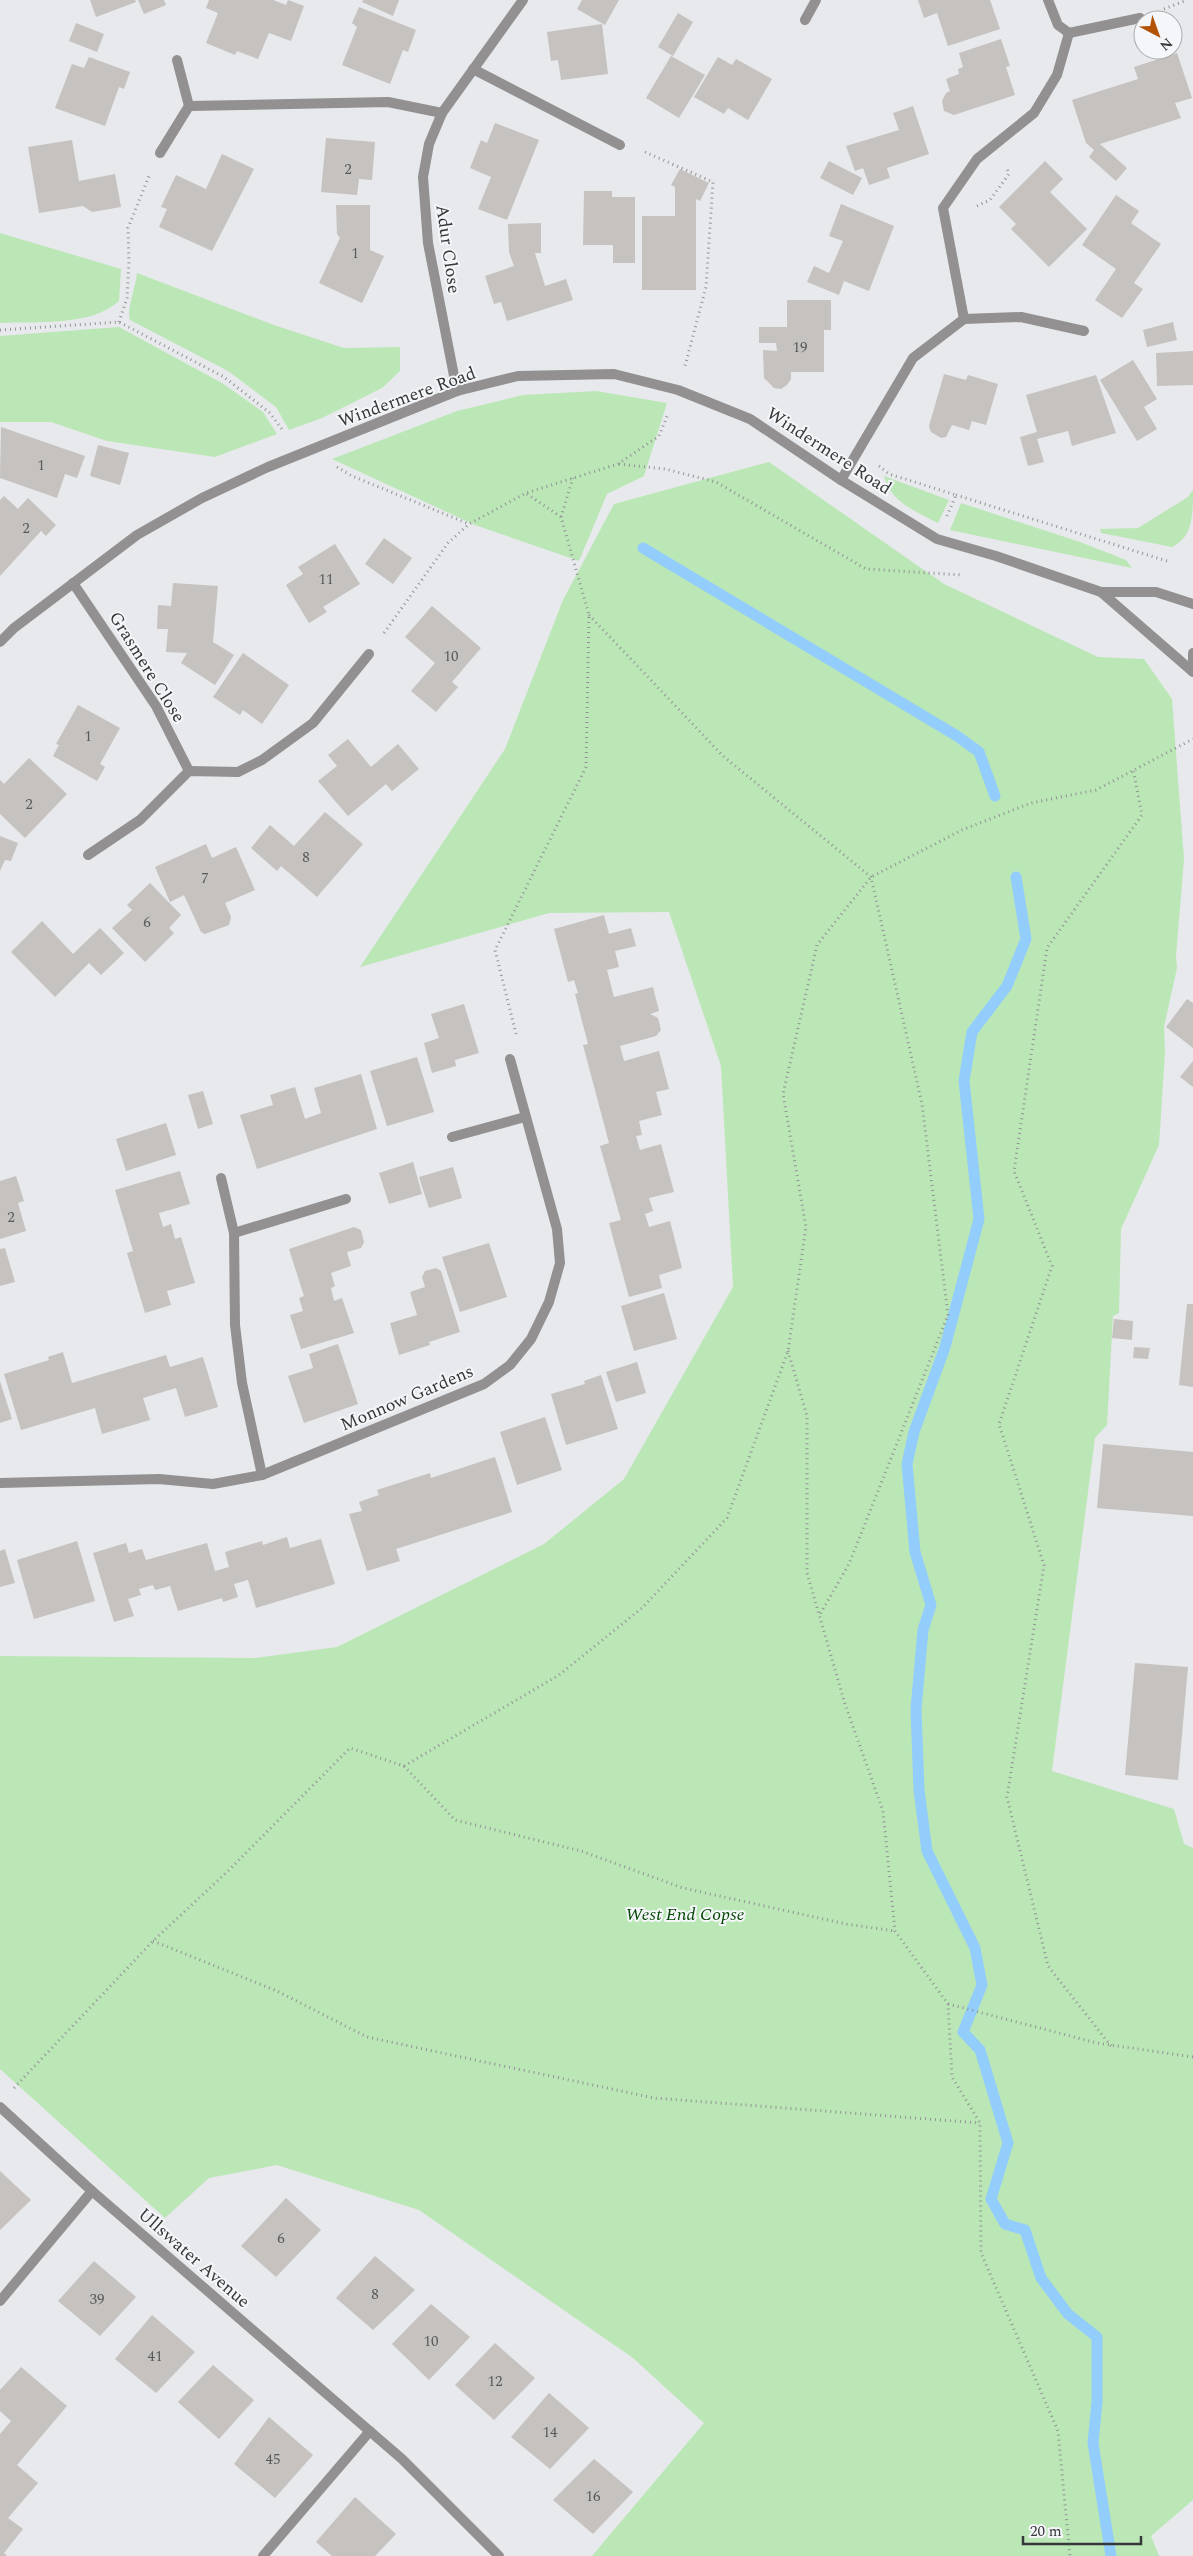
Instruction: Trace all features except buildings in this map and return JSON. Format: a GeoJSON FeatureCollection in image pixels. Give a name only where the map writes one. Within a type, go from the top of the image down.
{"type":"FeatureCollection","features":[{"type":"Feature","properties":{"kind":"street","name":"Adur Close"},"geometry":{"type":"LineString","coordinates":[[457,391],[428,243],[423,177],[429,144],[442,113],[523,0]]}},
{"type":"Feature","properties":{"kind":"street"},"geometry":{"type":"LineString","coordinates":[[805,20],[816,0]]}},
{"type":"Feature","properties":{"kind":"street"},"geometry":{"type":"LineString","coordinates":[[1048,0],[1058,25],[1069,33],[1133,19]]}},
{"type":"Feature","properties":{"kind":"street"},"geometry":{"type":"LineString","coordinates":[[964,319],[943,208],[977,159],[1034,112],[1057,75],[1069,33]]}},
{"type":"Feature","properties":{"kind":"street"},"geometry":{"type":"LineString","coordinates":[[160,153],[189,106],[177,60]]}},
{"type":"Feature","properties":{"kind":"street"},"geometry":{"type":"LineString","coordinates":[[472,69],[620,145]]}},
{"type":"Feature","properties":{"kind":"street"},"geometry":{"type":"LineString","coordinates":[[189,106],[388,102],[442,113]]}},
{"type":"Feature","properties":{"kind":"street"},"geometry":{"type":"LineString","coordinates":[[841,480],[913,358],[964,319],[1021,317],[1084,332]]}},
{"type":"Feature","properties":{"kind":"street","name":"Windermere Road"},"geometry":{"type":"LineString","coordinates":[[0,642],[14,628],[137,535],[194,503],[268,467],[457,391],[518,376],[614,374],[678,390],[750,419],[841,480],[937,540],[996,556],[1101,592],[1156,592],[1193,604]]}},
{"type":"Feature","properties":{"kind":"street","name":"Grasmere Close"},"geometry":{"type":"LineString","coordinates":[[73,583],[156,706],[189,771]]}},
{"type":"Feature","properties":{"kind":"street","name":"Windermere Road"},"geometry":{"type":"LineString","coordinates":[[1101,592],[1193,672]]}},
{"type":"Feature","properties":{"kind":"street"},"geometry":{"type":"LineString","coordinates":[[1193,653],[1193,661]]}},
{"type":"Feature","properties":{"kind":"street"},"geometry":{"type":"LineString","coordinates":[[88,855],[140,820],[189,771],[238,772],[262,760],[313,723],[369,654]]}},
{"type":"Feature","properties":{"kind":"street","name":"Monnow Gardens"},"geometry":{"type":"LineString","coordinates":[[0,1483],[158,1479],[214,1484],[262,1475],[484,1384],[510,1365],[531,1339],[549,1302],[560,1263],[556,1229],[510,1059]]}},
{"type":"Feature","properties":{"kind":"street"},"geometry":{"type":"LineString","coordinates":[[452,1138],[526,1117]]}},
{"type":"Feature","properties":{"kind":"street"},"geometry":{"type":"LineString","coordinates":[[221,1178],[234,1233],[236,1334],[242,1382],[262,1475]]}},
{"type":"Feature","properties":{"kind":"street"},"geometry":{"type":"LineString","coordinates":[[234,1233],[346,1199]]}},
{"type":"Feature","properties":{"kind":"street","name":"Ullswater Avenue"},"geometry":{"type":"LineString","coordinates":[[0,2107],[92,2191],[402,2459],[499,2556]]}},
{"type":"Feature","properties":{"kind":"street"},"geometry":{"type":"LineString","coordinates":[[0,2302],[92,2191]]}},
{"type":"Feature","properties":{"kind":"street"},"geometry":{"type":"LineString","coordinates":[[262,2556],[370,2431]]}},
{"type":"Feature","properties":{"kind":"path"},"geometry":{"type":"LineString","coordinates":[[369,654],[448,543],[469,524],[526,493],[618,464],[659,436],[678,390],[706,286],[713,182],[642,150],[620,145]]}},
{"type":"Feature","properties":{"kind":"path"},"geometry":{"type":"LineString","coordinates":[[119,322],[127,298],[128,228],[138,198],[160,153]]}},
{"type":"Feature","properties":{"kind":"path"},"geometry":{"type":"LineString","coordinates":[[0,330],[119,322],[224,377],[270,413],[283,432],[352,476],[469,524]]}},
{"type":"Feature","properties":{"kind":"path"},"geometry":{"type":"LineString","coordinates":[[858,452],[889,474],[1170,562]]}},
{"type":"Feature","properties":{"kind":"path"},"geometry":{"type":"LineString","coordinates":[[618,464],[666,469],[716,482],[866,569],[987,576],[996,556]]}},
{"type":"Feature","properties":{"kind":"path"},"geometry":{"type":"LineString","coordinates":[[510,1059],[520,1053],[495,950],[586,767],[590,615],[561,517],[573,478]]}},
{"type":"Feature","properties":{"kind":"path"},"geometry":{"type":"LineString","coordinates":[[526,493],[561,517]]}},
{"type":"Feature","properties":{"kind":"path"},"geometry":{"type":"LineString","coordinates":[[937,540],[956,495]]}},
{"type":"Feature","properties":{"kind":"path"},"geometry":{"type":"LineString","coordinates":[[590,615],[723,756],[872,876],[922,1104],[948,1315],[849,1564],[820,1616]]}},
{"type":"Feature","properties":{"kind":"path"},"geometry":{"type":"LineString","coordinates":[[404,1766],[559,1675],[642,1608],[727,1518],[788,1351],[806,1227],[784,1094],[817,945],[872,876],[962,830],[1031,803],[1096,790],[1193,739]]}},
{"type":"Feature","properties":{"kind":"path"},"geometry":{"type":"LineString","coordinates":[[1111,2046],[1048,1966],[1007,1797],[1044,1565],[999,1424],[1052,1266],[1014,1171],[1047,948],[1142,815],[1134,769]]}},
{"type":"Feature","properties":{"kind":"path"},"geometry":{"type":"LineString","coordinates":[[788,1351],[807,1416],[807,1573],[845,1704],[883,1811],[895,1931],[948,2004],[952,2077],[980,2123],[981,2253],[1058,2431],[1070,2556]]}},
{"type":"Feature","properties":{"kind":"path"},"geometry":{"type":"LineString","coordinates":[[13,2089],[153,1941],[228,1871],[350,1748],[404,1766],[455,1820],[581,1852],[683,1888],[846,1924],[895,1931]]}},
{"type":"Feature","properties":{"kind":"path"},"geometry":{"type":"LineString","coordinates":[[153,1941],[277,1991],[367,2037],[654,2098],[980,2123]]}},
{"type":"Feature","properties":{"kind":"path"},"geometry":{"type":"LineString","coordinates":[[948,2004],[1111,2046],[1193,2057]]}},
{"type":"Feature","properties":{"kind":"green space"},"geometry":{"type":"Polygon","coordinates":[[[0,233],[121,269],[119,301],[94,315],[79,319],[0,323],[0,233]]]}},
{"type":"Feature","properties":{"kind":"green space"},"geometry":{"type":"Polygon","coordinates":[[[137,273],[274,325],[344,348],[400,347],[400,371],[382,388],[322,418],[289,430],[276,407],[228,371],[130,320],[129,311],[137,273]]]}},
{"type":"Feature","properties":{"kind":"green space"},"geometry":{"type":"Polygon","coordinates":[[[119,327],[222,383],[263,412],[277,434],[215,457],[107,441],[51,422],[0,422],[0,336],[119,327]]]}},
{"type":"Feature","properties":{"kind":"green space"},"geometry":{"type":"Polygon","coordinates":[[[596,391],[667,403],[644,476],[607,494],[579,561],[475,525],[332,459],[457,411],[523,395],[596,391]]]}},
{"type":"Feature","properties":{"kind":"green space","name":"West End Copse"},"geometry":{"type":"Polygon","coordinates":[[[769,462],[944,584],[1098,657],[1144,659],[1172,699],[1184,859],[1176,956],[1177,968],[1164,1027],[1165,1052],[1159,1145],[1121,1229],[1119,1313],[1113,1316],[1107,1425],[1095,1438],[1052,1771],[1174,1809],[1184,1844],[1193,1848],[1193,2500],[1151,2536],[1159,2556],[592,2556],[704,2423],[633,2358],[419,2210],[277,2165],[209,2178],[165,2218],[0,2069],[0,1656],[255,1658],[337,1647],[544,1544],[624,1479],[733,1287],[721,1066],[669,912],[549,913],[360,967],[505,749],[563,600],[614,504],[769,462]]]}},
{"type":"Feature","properties":{"kind":"green space"},"geometry":{"type":"Polygon","coordinates":[[[884,476],[949,500],[938,523],[913,510],[898,499],[887,485],[884,476]]]}},
{"type":"Feature","properties":{"kind":"green space"},"geometry":{"type":"Polygon","coordinates":[[[1193,490],[1193,508],[1188,531],[1179,543],[1172,547],[1101,533],[1100,529],[1138,528],[1188,497],[1193,490]]]}},
{"type":"Feature","properties":{"kind":"green space"},"geometry":{"type":"Polygon","coordinates":[[[961,503],[1080,542],[1126,560],[1132,568],[950,530],[961,503]]]}},
{"type":"Feature","properties":{"kind":"waterway"},"geometry":{"type":"LineString","coordinates":[[643,548],[957,736],[979,752],[995,796]]}},
{"type":"Feature","properties":{"kind":"waterway"},"geometry":{"type":"LineString","coordinates":[[1016,877],[1026,939],[1007,986],[972,1032],[964,1081],[979,1219],[945,1347],[914,1432],[907,1464],[915,1552],[931,1605],[923,1630],[916,1709],[919,1790],[927,1851],[975,1948],[982,1985],[963,2032],[980,2050],[1008,2143],[991,2199],[1005,2224],[1025,2230],[1041,2278],[1068,2314],[1097,2337],[1097,2402],[1093,2443],[1111,2556]]}}]}
